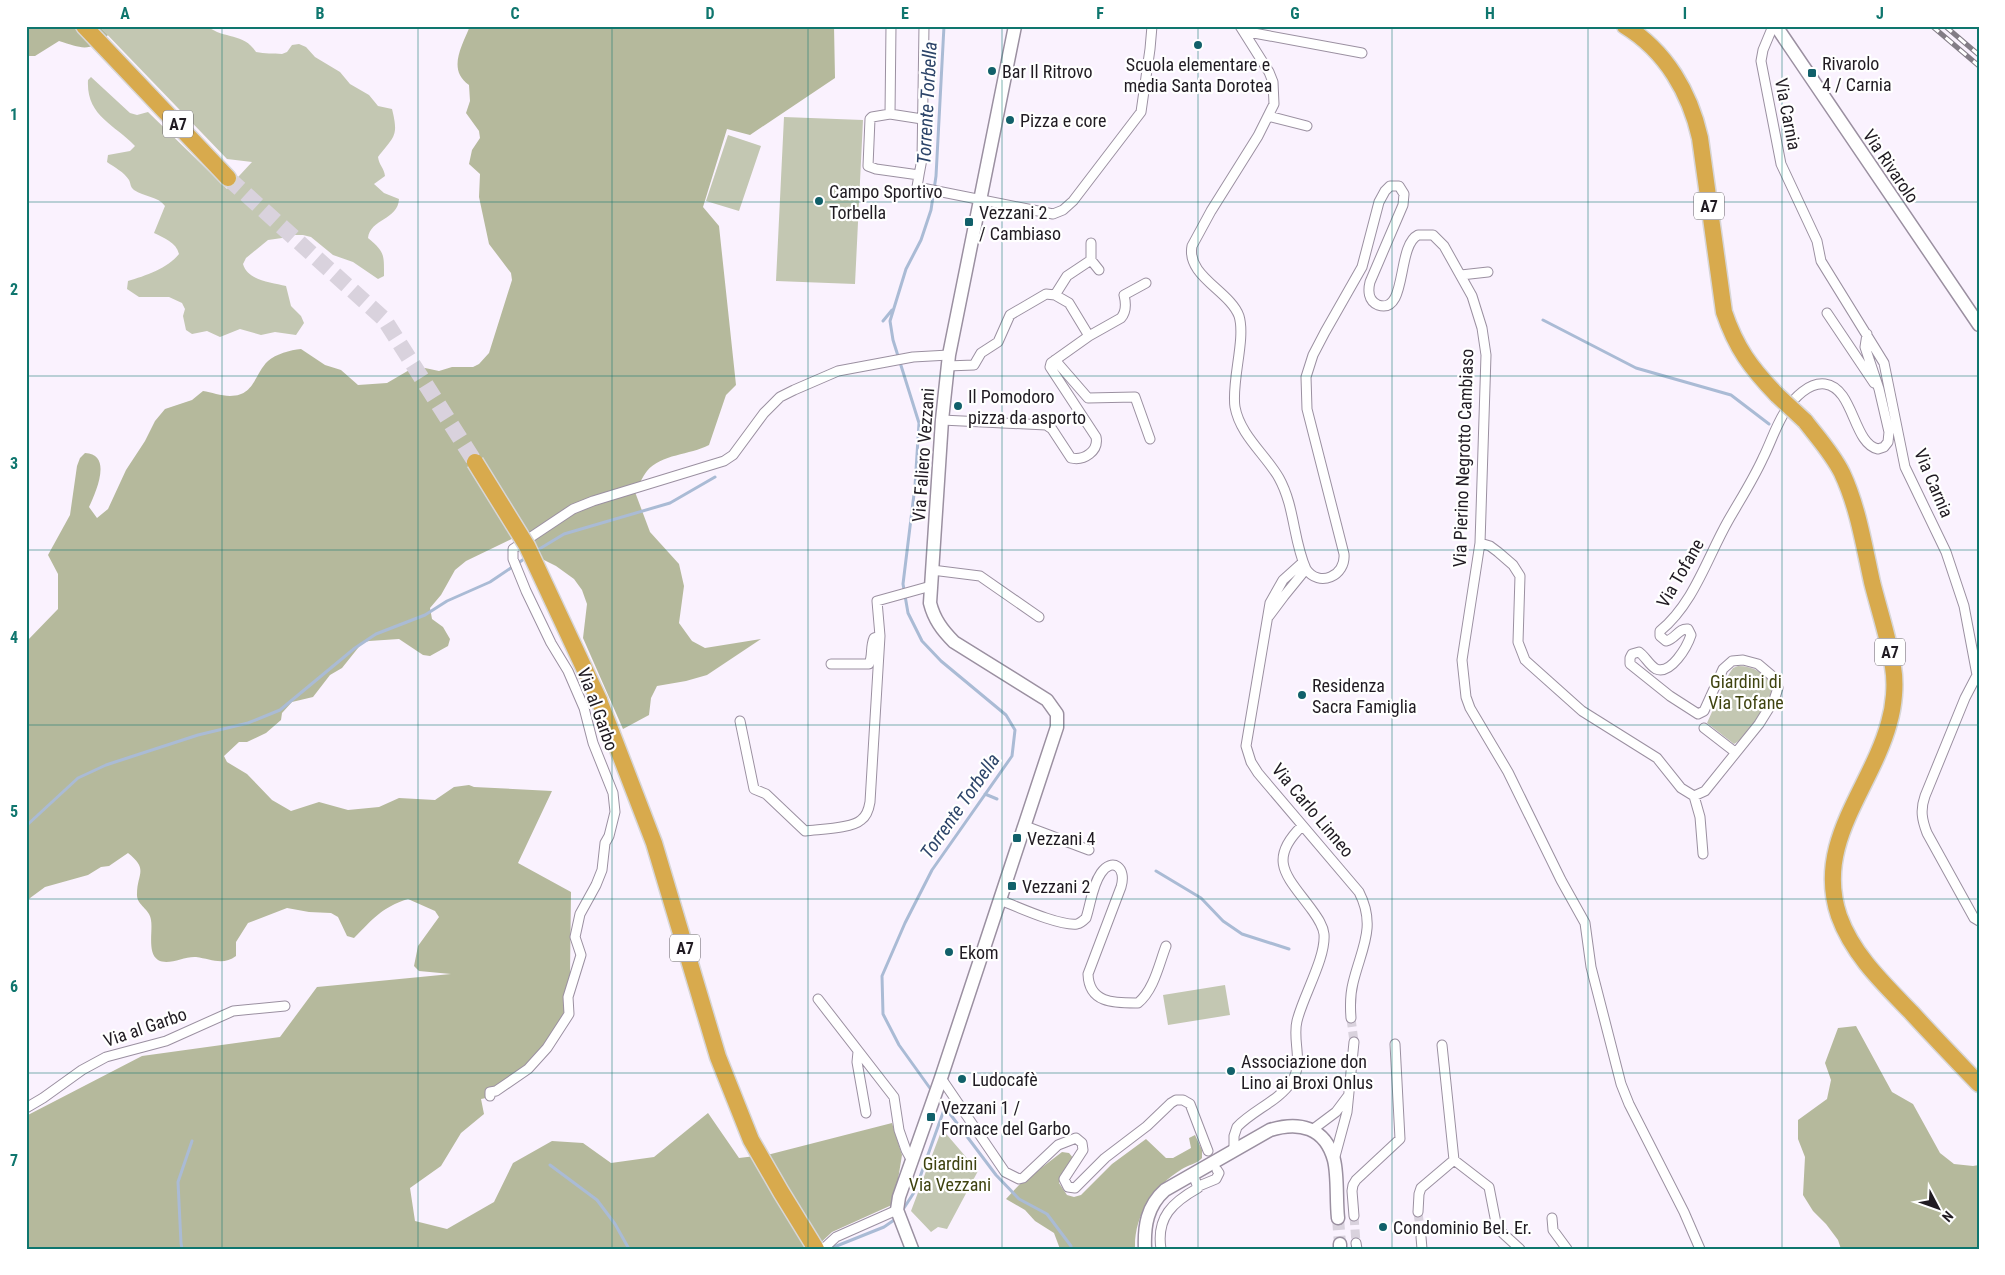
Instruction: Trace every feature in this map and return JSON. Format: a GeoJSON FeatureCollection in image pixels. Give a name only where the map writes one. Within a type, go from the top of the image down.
{"type":"FeatureCollection","features":[{"type":"Feature","properties":{"kind":"highway","name":"A7"},"geometry":{"type":"LineString","coordinates":[[84,26],[128,70],[228,178]]}},
{"type":"Feature","properties":{"kind":"highway","name":"A7"},"geometry":{"type":"LineString","coordinates":[[1625,26],[1647,43],[1670,69],[1684,90],[1694,114],[1700,138],[1724,312],[1732,335],[1746,358],[1777,394],[1805,421],[1830,452],[1842,474],[1853,502],[1893,668],[1893,699],[1889,723],[1840,837],[1833,862],[1834,889],[1839,914],[1849,940],[1868,966],[1979,1084]]}},
{"type":"Feature","properties":{"kind":"highway","name":"A7"},"geometry":{"type":"LineString","coordinates":[[475,462],[527,546],[598,700],[654,842],[718,1057],[751,1140],[816,1249]]}},
{"type":"Feature","properties":{"kind":"highway","name":"A7"},"geometry":{"type":"LineString","coordinates":[[1956,1060],[1979,1091]]}},
{"type":"Feature","properties":{"kind":"street"},"geometry":{"type":"LineString","coordinates":[[890,114],[891,26]]}},
{"type":"Feature","properties":{"kind":"street"},"geometry":{"type":"LineString","coordinates":[[924,26],[922,159],[917,187],[1053,214],[1063,210],[1073,201],[1141,112],[1152,26]]}},
{"type":"Feature","properties":{"kind":"street","name":"Via Faliero Vezzani"},"geometry":{"type":"LineString","coordinates":[[897,1210],[899,1197],[911,1159],[940,1081],[1056,733],[1057,714],[1047,700],[954,642],[943,631],[933,615],[930,603],[942,420],[948,361],[1015,26]]}},
{"type":"Feature","properties":{"kind":"street","name":"Via Rivarolo"},"geometry":{"type":"LineString","coordinates":[[1774,26],[1979,325]]}},
{"type":"Feature","properties":{"kind":"street","name":"Via Carnia"},"geometry":{"type":"LineString","coordinates":[[1774,26],[1765,45],[1761,61],[1781,164],[1817,241],[1821,261],[1884,363],[1905,467],[1946,552],[1964,606],[1978,675],[1965,698],[1924,796],[1921,812],[1927,833],[1974,918],[1979,921]]}},
{"type":"Feature","properties":{"kind":"street"},"geometry":{"type":"LineString","coordinates":[[1242,29],[1362,53]]}},
{"type":"Feature","properties":{"kind":"street"},"geometry":{"type":"LineString","coordinates":[[1242,29],[1273,82],[1274,104],[1245,158],[1211,211],[1192,246],[1191,252],[1196,267],[1239,316],[1240,335],[1235,406],[1238,417],[1250,438],[1279,478],[1289,501],[1305,566]]}},
{"type":"Feature","properties":{"kind":"street"},"geometry":{"type":"LineString","coordinates":[[919,175],[868,166],[870,119],[890,114],[922,119]]}},
{"type":"Feature","properties":{"kind":"street"},"geometry":{"type":"LineString","coordinates":[[1268,116],[1307,126]]}},
{"type":"Feature","properties":{"kind":"street","name":"Via Pierino Negrotto Cambiaso"},"geometry":{"type":"LineString","coordinates":[[1305,566],[1310,574],[1318,579],[1328,578],[1337,573],[1344,559],[1307,409],[1306,377],[1313,354],[1362,267],[1379,202],[1385,190],[1390,186],[1399,186],[1404,194],[1404,200],[1370,282],[1368,292],[1372,301],[1386,305],[1395,300],[1407,248],[1413,238],[1418,235],[1430,234],[1440,240],[1472,296],[1482,328],[1486,355],[1480,543],[1462,660],[1467,703],[1508,772],[1560,880],[1584,923],[1591,967],[1621,1084],[1628,1104],[1684,1212],[1700,1249]]}},
{"type":"Feature","properties":{"kind":"street"},"geometry":{"type":"LineString","coordinates":[[1091,242],[1091,260],[1099,270]]}},
{"type":"Feature","properties":{"kind":"street"},"geometry":{"type":"LineString","coordinates":[[1055,294],[1067,276],[1091,260]]}},
{"type":"Feature","properties":{"kind":"street"},"geometry":{"type":"LineString","coordinates":[[1461,276],[1488,272]]}},
{"type":"Feature","properties":{"kind":"street"},"geometry":{"type":"LineString","coordinates":[[942,420],[1046,425],[1052,429],[1071,458],[1078,460],[1090,454],[1096,448],[1096,437],[1050,367],[1055,360],[1089,336],[1121,318],[1125,314],[1126,308],[1124,295],[1146,283]]}},
{"type":"Feature","properties":{"kind":"street"},"geometry":{"type":"LineString","coordinates":[[948,361],[974,366],[981,353],[998,342],[1010,315],[1046,294],[1055,294],[1065,300],[1073,308],[1089,336]]}},
{"type":"Feature","properties":{"kind":"street","name":"Via Tofane"},"geometry":{"type":"LineString","coordinates":[[1826,313],[1852,348],[1866,374],[1879,389]]}},
{"type":"Feature","properties":{"kind":"street","name":"Via Tofane"},"geometry":{"type":"LineString","coordinates":[[1694,796],[1704,791],[1758,724],[1778,691],[1776,682],[1758,664],[1743,660],[1729,663],[1723,669],[1704,711],[1698,714],[1630,664],[1630,658],[1634,653],[1639,652],[1653,667],[1667,670],[1672,666],[1687,644],[1690,634],[1688,629],[1682,630],[1673,639],[1666,641],[1660,636],[1660,630],[1673,619],[1686,602],[1754,477],[1780,419],[1786,408],[1799,394],[1809,387],[1818,384],[1828,384],[1837,390],[1845,400],[1868,444],[1878,449],[1886,445],[1889,437],[1879,389],[1864,347],[1867,334]]}},
{"type":"Feature","properties":{"kind":"street","name":"Via al Garbo"},"geometry":{"type":"LineString","coordinates":[[490,1096],[490,1092],[496,1091],[528,1070],[548,1048],[569,1014],[568,997],[582,955],[575,938],[580,914],[602,870],[605,843],[609,836],[614,812],[613,793],[593,743],[584,708],[568,671],[551,643],[526,591],[514,559],[513,549],[573,508],[724,461],[733,455],[757,422],[780,397],[794,390],[838,371],[913,357],[948,361]]}},
{"type":"Feature","properties":{"kind":"street"},"geometry":{"type":"LineString","coordinates":[[1055,360],[1088,398],[1135,397],[1150,439]]}},
{"type":"Feature","properties":{"kind":"street"},"geometry":{"type":"LineString","coordinates":[[1480,543],[1490,546],[1498,552],[1513,565],[1520,576],[1518,642],[1525,660],[1582,711],[1657,758],[1681,788],[1694,796],[1700,817],[1703,854]]}},
{"type":"Feature","properties":{"kind":"street","name":"Via Carlo Linneo"},"geometry":{"type":"LineString","coordinates":[[1305,566],[1268,619],[1246,746],[1251,762],[1258,773],[1358,892],[1367,912],[1368,934],[1351,993],[1351,1018]]}},
{"type":"Feature","properties":{"kind":"street"},"geometry":{"type":"LineString","coordinates":[[932,570],[980,576],[1039,617]]}},
{"type":"Feature","properties":{"kind":"street"},"geometry":{"type":"LineString","coordinates":[[740,721],[754,789],[766,794],[805,831],[853,825],[861,820],[868,812],[870,802],[880,636],[877,601],[931,586]]}},
{"type":"Feature","properties":{"kind":"street"},"geometry":{"type":"LineString","coordinates":[[831,664],[869,664],[871,661],[871,644],[874,638],[880,636]]}},
{"type":"Feature","properties":{"kind":"street"},"geometry":{"type":"LineString","coordinates":[[1704,728],[1735,752]]}},
{"type":"Feature","properties":{"kind":"street"},"geometry":{"type":"LineString","coordinates":[[1025,826],[1088,850]]}},
{"type":"Feature","properties":{"kind":"street"},"geometry":{"type":"LineString","coordinates":[[1234,1150],[1234,1136],[1237,1127],[1289,1085],[1297,1070],[1296,1025],[1321,952],[1324,932],[1317,918],[1286,874],[1284,864],[1285,847],[1289,839],[1302,826]]}},
{"type":"Feature","properties":{"kind":"street"},"geometry":{"type":"LineString","coordinates":[[1000,900],[1066,924],[1078,924],[1086,918],[1097,880],[1104,870],[1108,866],[1116,866],[1122,870],[1124,876],[1121,887],[1088,974],[1088,984],[1091,990],[1106,1001],[1138,1003],[1144,998],[1166,946]]}},
{"type":"Feature","properties":{"kind":"street"},"geometry":{"type":"LineString","coordinates":[[818,999],[894,1097],[899,1130],[911,1159]]}},
{"type":"Feature","properties":{"kind":"street","name":"Via al Garbo"},"geometry":{"type":"LineString","coordinates":[[26,1108],[106,1056],[166,1041],[233,1010],[285,1006]]}},
{"type":"Feature","properties":{"kind":"street"},"geometry":{"type":"LineString","coordinates":[[1338,1218],[1334,1160],[1346,1112],[1354,1042]]}},
{"type":"Feature","properties":{"kind":"street"},"geometry":{"type":"LineString","coordinates":[[1354,1216],[1353,1185],[1400,1139],[1395,1044]]}},
{"type":"Feature","properties":{"kind":"street"},"geometry":{"type":"LineString","coordinates":[[1442,1045],[1454,1160],[1489,1187],[1497,1228],[1520,1249]]}},
{"type":"Feature","properties":{"kind":"street"},"geometry":{"type":"LineString","coordinates":[[858,1052],[857,1062],[866,1113]]}},
{"type":"Feature","properties":{"kind":"street"},"geometry":{"type":"LineString","coordinates":[[940,1081],[1005,1172],[1018,1179],[1023,1178],[1058,1145],[1076,1138],[1082,1143],[1083,1150],[1064,1179],[1068,1187],[1075,1188],[1105,1158],[1147,1126],[1176,1100],[1187,1101],[1190,1104],[1208,1151]]}},
{"type":"Feature","properties":{"kind":"street"},"geometry":{"type":"LineString","coordinates":[[1312,1130],[1336,1112],[1349,1094]]}},
{"type":"Feature","properties":{"kind":"street"},"geometry":{"type":"LineString","coordinates":[[1145,1249],[1144,1230],[1146,1220],[1156,1200],[1165,1190],[1270,1130],[1280,1127],[1301,1126],[1312,1130],[1322,1140],[1334,1160]]}},
{"type":"Feature","properties":{"kind":"street"},"geometry":{"type":"LineString","coordinates":[[1418,1212],[1421,1188],[1454,1160]]}},
{"type":"Feature","properties":{"kind":"street"},"geometry":{"type":"LineString","coordinates":[[1160,1249],[1161,1230],[1168,1212],[1175,1202],[1199,1186],[1216,1178],[1219,1173],[1217,1170]]}},
{"type":"Feature","properties":{"kind":"street"},"geometry":{"type":"LineString","coordinates":[[1192,1174],[1199,1186]]}},
{"type":"Feature","properties":{"kind":"street"},"geometry":{"type":"LineString","coordinates":[[823,1249],[836,1237],[897,1210],[912,1249]]}},
{"type":"Feature","properties":{"kind":"street"},"geometry":{"type":"LineString","coordinates":[[1552,1218],[1554,1230],[1567,1249]]}},
{"type":"Feature","properties":{"kind":"street"},"geometry":{"type":"LineString","coordinates":[[1421,1237],[1422,1249]]}},
{"type":"Feature","properties":{"kind":"green space"},"geometry":{"type":"Polygon","coordinates":[[[26,26],[99,26],[108,35],[96,45],[90,47],[80,47],[59,41],[35,56],[26,56],[26,26]]]}},
{"type":"Feature","properties":{"kind":"green space"},"geometry":{"type":"Polygon","coordinates":[[[99,26],[207,26],[220,33],[245,41],[256,52],[263,53],[282,54],[287,52],[292,45],[299,44],[306,47],[315,57],[340,72],[350,84],[369,95],[378,106],[392,109],[395,125],[394,136],[378,157],[385,176],[374,184],[384,193],[399,199],[394,211],[374,227],[368,238],[381,251],[384,263],[384,276],[378,279],[353,262],[333,255],[311,237],[289,235],[268,240],[246,258],[243,264],[246,270],[255,277],[286,286],[291,306],[301,316],[304,323],[296,335],[275,332],[261,335],[240,329],[220,337],[207,331],[192,334],[186,330],[183,316],[185,309],[182,303],[169,297],[139,297],[127,289],[128,281],[163,267],[179,254],[172,243],[154,233],[165,206],[159,200],[134,190],[129,180],[107,162],[108,155],[130,151],[135,146],[96,111],[89,92],[88,80],[91,77],[130,113],[137,115],[148,112],[227,189],[252,162],[227,159],[99,26]]]}},
{"type":"Feature","properties":{"kind":"green space"},"geometry":{"type":"Polygon","coordinates":[[[470,26],[834,26],[835,78],[750,135],[727,129],[703,207],[719,226],[736,385],[726,395],[709,445],[668,458],[653,465],[645,473],[635,492],[650,532],[679,564],[684,586],[679,623],[692,641],[705,648],[761,639],[707,675],[657,686],[651,698],[649,715],[623,729],[583,638],[587,604],[582,590],[574,579],[556,566],[538,557],[526,532],[466,561],[455,570],[441,595],[430,608],[432,619],[443,627],[450,639],[448,646],[430,656],[423,655],[399,639],[362,643],[342,668],[330,675],[313,697],[292,702],[282,713],[281,720],[266,733],[247,742],[239,742],[224,756],[227,762],[247,774],[272,800],[291,811],[319,802],[348,810],[379,807],[399,798],[435,800],[454,787],[469,785],[474,787],[552,791],[518,863],[571,892],[570,975],[564,1019],[527,1068],[497,1087],[485,1089],[486,1098],[481,1099],[484,1114],[461,1133],[441,1166],[410,1188],[415,1221],[447,1229],[494,1202],[513,1163],[552,1141],[583,1143],[611,1163],[654,1157],[708,1113],[739,1158],[771,1154],[892,1123],[902,1155],[894,1204],[832,1232],[814,1249],[26,1249],[26,1116],[142,1056],[280,1037],[317,987],[451,974],[419,971],[414,966],[418,946],[439,917],[435,911],[408,899],[384,910],[354,938],[347,936],[338,917],[331,913],[287,908],[248,923],[236,942],[236,956],[231,959],[222,961],[191,957],[167,962],[158,960],[151,947],[150,916],[137,898],[140,868],[128,853],[109,866],[101,867],[88,875],[45,887],[26,901],[26,642],[58,609],[58,574],[48,555],[70,515],[77,466],[80,458],[85,453],[93,455],[98,460],[100,467],[98,484],[89,507],[97,518],[108,509],[126,470],[145,441],[155,421],[165,409],[192,400],[203,391],[230,396],[245,392],[263,366],[279,354],[301,349],[325,365],[341,370],[358,385],[387,383],[411,369],[425,368],[439,371],[452,367],[473,367],[479,364],[489,353],[512,280],[511,273],[489,244],[479,197],[480,174],[469,164],[472,150],[480,138],[479,131],[466,113],[470,101],[469,85],[462,79],[459,72],[458,57],[470,26]]]}},
{"type":"Feature","properties":{"kind":"green space","name":"Campo Sportivo Torbella"},"geometry":{"type":"Polygon","coordinates":[[[784,117],[863,120],[855,284],[776,281],[784,117]]]}},
{"type":"Feature","properties":{"kind":"green space"},"geometry":{"type":"Polygon","coordinates":[[[728,135],[761,146],[739,211],[706,201],[728,135]]]}},
{"type":"Feature","properties":{"kind":"green space","name":"Giardini di Via Tofane"},"geometry":{"type":"Polygon","coordinates":[[[1738,666],[1755,669],[1768,679],[1774,688],[1757,719],[1740,740],[1734,744],[1707,723],[1729,674],[1733,668],[1738,666]]]}},
{"type":"Feature","properties":{"kind":"green space"},"geometry":{"type":"Polygon","coordinates":[[[1225,985],[1230,1015],[1168,1025],[1163,995],[1225,985]]]}},
{"type":"Feature","properties":{"kind":"green space"},"geometry":{"type":"Polygon","coordinates":[[[1856,1026],[1892,1092],[1913,1104],[1940,1153],[1954,1164],[1979,1165],[1979,1249],[1841,1249],[1838,1240],[1813,1211],[1803,1195],[1805,1157],[1798,1139],[1798,1120],[1827,1099],[1831,1080],[1825,1063],[1838,1028],[1856,1026]]]}},
{"type":"Feature","properties":{"kind":"green space","name":"Giardini Via Vezzani"},"geometry":{"type":"Polygon","coordinates":[[[942,1129],[978,1171],[947,1229],[938,1227],[931,1232],[911,1211],[942,1129]]]}},
{"type":"Feature","properties":{"kind":"green space"},"geometry":{"type":"Polygon","coordinates":[[[1195,1135],[1202,1150],[1202,1158],[1172,1176],[1154,1193],[1142,1213],[1138,1225],[1135,1249],[1060,1249],[1054,1233],[1035,1221],[1025,1210],[1006,1199],[1019,1185],[1062,1152],[1069,1153],[1074,1159],[1061,1176],[1059,1183],[1067,1195],[1074,1197],[1081,1195],[1112,1164],[1146,1139],[1166,1158],[1173,1158],[1191,1148],[1189,1138],[1195,1135]]]}},
{"type":"Feature","properties":{"kind":"waterway","name":"Torrente Torbella"},"geometry":{"type":"LineString","coordinates":[[932,1091],[899,1045],[883,1014],[882,976],[905,923],[932,870],[1012,756],[1015,730],[1006,715],[941,661],[922,641],[908,613],[903,584],[915,486],[919,423],[893,340],[890,321],[906,269],[921,240],[931,210],[936,176],[944,26]]}},
{"type":"Feature","properties":{"kind":"waterway"},"geometry":{"type":"LineString","coordinates":[[883,321],[892,310]]}},
{"type":"Feature","properties":{"kind":"waterway"},"geometry":{"type":"LineString","coordinates":[[1543,320],[1636,368],[1731,395],[1769,424]]}},
{"type":"Feature","properties":{"kind":"waterway"},"geometry":{"type":"LineString","coordinates":[[536,551],[564,534],[670,503],[715,477]]}},
{"type":"Feature","properties":{"kind":"waterway"},"geometry":{"type":"LineString","coordinates":[[26,826],[78,778],[106,765],[198,735],[248,723],[280,710],[355,648],[376,634],[425,615],[447,601],[490,582],[527,557]]}},
{"type":"Feature","properties":{"kind":"waterway"},"geometry":{"type":"LineString","coordinates":[[985,794],[997,799]]}},
{"type":"Feature","properties":{"kind":"waterway"},"geometry":{"type":"LineString","coordinates":[[1156,871],[1201,898],[1223,921],[1242,934],[1289,949]]}},
{"type":"Feature","properties":{"kind":"waterway","name":"Torrente Torbella"},"geometry":{"type":"LineString","coordinates":[[938,1098],[996,1175],[1019,1199],[1047,1214],[1071,1246],[1071,1249]]}},
{"type":"Feature","properties":{"kind":"waterway"},"geometry":{"type":"LineString","coordinates":[[902,1211],[915,1191],[945,1107]]}},
{"type":"Feature","properties":{"kind":"waterway"},"geometry":{"type":"LineString","coordinates":[[182,1249],[178,1182],[192,1141]]}},
{"type":"Feature","properties":{"kind":"waterway"},"geometry":{"type":"LineString","coordinates":[[550,1165],[597,1200],[615,1224],[629,1249]]}},
{"type":"Feature","properties":{"kind":"waterway"},"geometry":{"type":"LineString","coordinates":[[829,1249],[884,1227],[897,1218]]}},
{"type":"Feature","properties":{"kind":"tunnel"},"geometry":{"type":"LineString","coordinates":[[228,178],[384,319],[475,462]]}},
{"type":"Feature","properties":{"kind":"tunnel"},"geometry":{"type":"LineString","coordinates":[[1351,1018],[1354,1042]]}},
{"type":"Feature","properties":{"kind":"tunnel"},"geometry":{"type":"LineString","coordinates":[[1418,1212],[1421,1237]]}},
{"type":"Feature","properties":{"kind":"tunnel"},"geometry":{"type":"LineString","coordinates":[[1354,1216],[1356,1243]]}},
{"type":"Feature","properties":{"kind":"tunnel"},"geometry":{"type":"LineString","coordinates":[[1338,1218],[1340,1244]]}},
{"type":"Feature","properties":{"kind":"railway"},"geometry":{"type":"LineString","coordinates":[[1932,26],[1979,66]]}},
{"type":"Feature","properties":{"kind":"railway"},"geometry":{"type":"LineString","coordinates":[[1945,26],[1979,55]]}},
{"type":"Feature","properties":{"kind":"place","name":"Scuola elementare e media Santa Dorotea"},"geometry":{"type":"Point","coordinates":[1198,45]}},
{"type":"Feature","properties":{"kind":"place","name":"Bar Il Ritrovo"},"geometry":{"type":"Point","coordinates":[992,71]}},
{"type":"Feature","properties":{"kind":"place","name":"Rivarolo 4 / Carnia"},"geometry":{"type":"Point","coordinates":[1812,73]}},
{"type":"Feature","properties":{"kind":"place","name":"Pizza e core"},"geometry":{"type":"Point","coordinates":[1010,120]}},
{"type":"Feature","properties":{"kind":"place","name":"Campo Sportivo Torbella"},"geometry":{"type":"Point","coordinates":[819,201]}},
{"type":"Feature","properties":{"kind":"place","name":"Vezzani 2 / Cambiaso"},"geometry":{"type":"Point","coordinates":[969,222]}},
{"type":"Feature","properties":{"kind":"place","name":"Il Pomodoro pizza da asporto"},"geometry":{"type":"Point","coordinates":[958,406]}},
{"type":"Feature","properties":{"kind":"place","name":"Residenza Sacra Famiglia"},"geometry":{"type":"Point","coordinates":[1302,695]}},
{"type":"Feature","properties":{"kind":"place","name":"Vezzani 4"},"geometry":{"type":"Point","coordinates":[1017,838]}},
{"type":"Feature","properties":{"kind":"place","name":"Vezzani 2"},"geometry":{"type":"Point","coordinates":[1012,886]}},
{"type":"Feature","properties":{"kind":"place","name":"Ekom"},"geometry":{"type":"Point","coordinates":[949,952]}},
{"type":"Feature","properties":{"kind":"place","name":"Associazione don Lino ai Broxi Onlus"},"geometry":{"type":"Point","coordinates":[1231,1071]}},
{"type":"Feature","properties":{"kind":"place","name":"Ludocafè"},"geometry":{"type":"Point","coordinates":[962,1079]}},
{"type":"Feature","properties":{"kind":"place","name":"Vezzani 1 / Fornace del Garbo"},"geometry":{"type":"Point","coordinates":[931,1117]}},
{"type":"Feature","properties":{"kind":"place","name":"Condominio Bel. Er."},"geometry":{"type":"Point","coordinates":[1383,1227]}}]}
